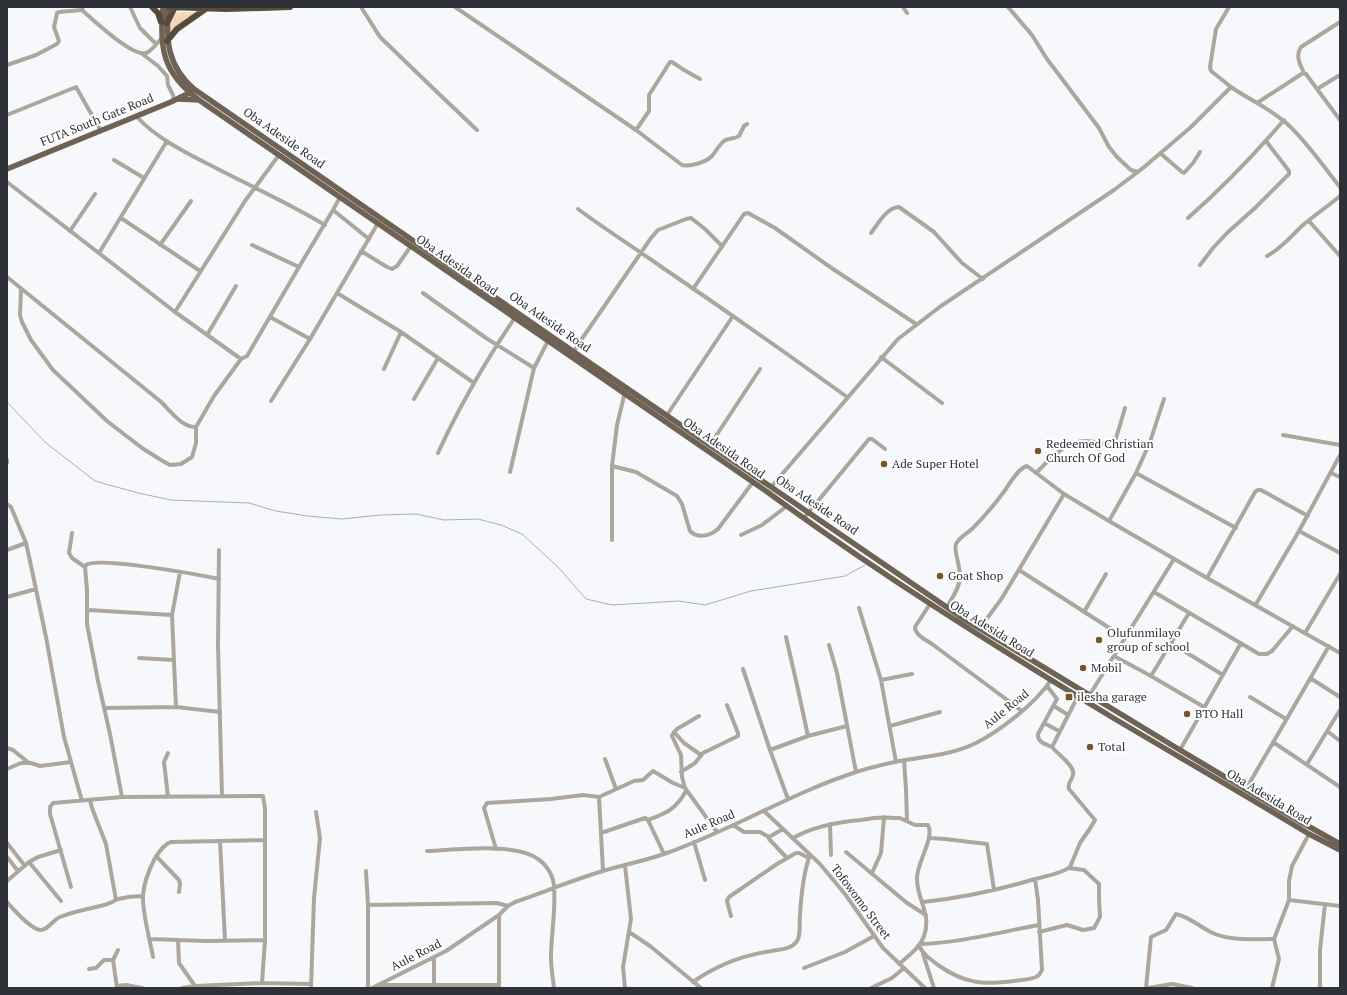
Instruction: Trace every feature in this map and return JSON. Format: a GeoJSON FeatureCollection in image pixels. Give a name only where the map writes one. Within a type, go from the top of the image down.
{"type":"FeatureCollection","features":[{"type":"Feature","properties":{"kind":"highway"},"geometry":{"type":"LineString","coordinates":[[152,7],[164,22],[175,7]]}},
{"type":"Feature","properties":{"kind":"highway"},"geometry":{"type":"LineString","coordinates":[[168,7],[290,7]]}},
{"type":"Feature","properties":{"kind":"highway"},"geometry":{"type":"LineString","coordinates":[[164,39],[207,8]]}},
{"type":"Feature","properties":{"kind":"main road"},"geometry":{"type":"LineString","coordinates":[[163,7],[164,22]]}},
{"type":"Feature","properties":{"kind":"main road","name":"Oba Adeside Road"},"geometry":{"type":"LineString","coordinates":[[168,7],[164,22],[164,39],[176,68],[192,91],[438,261]]}},
{"type":"Feature","properties":{"kind":"main road","name":"Oba Adesida Road"},"geometry":{"type":"LineString","coordinates":[[164,39],[165,59],[173,75],[182,87],[192,91],[199,100],[378,224],[411,246],[438,261],[516,316],[548,341],[625,391],[804,518],[930,604],[1051,680],[1168,746],[1253,797],[1309,834],[1340,850]]}},
{"type":"Feature","properties":{"kind":"main road"},"geometry":{"type":"LineString","coordinates":[[174,100],[180,94],[182,87]]}},
{"type":"Feature","properties":{"kind":"main road","name":"FUTA South Gate Road"},"geometry":{"type":"LineString","coordinates":[[7,169],[101,131],[192,91]]}},
{"type":"Feature","properties":{"kind":"main road"},"geometry":{"type":"LineString","coordinates":[[174,100],[199,100]]}},
{"type":"Feature","properties":{"kind":"main road","name":"Oba Adeside Road"},"geometry":{"type":"LineString","coordinates":[[516,316],[573,351],[625,391],[667,415],[947,607],[1168,746],[1180,750],[1246,789],[1253,797],[1340,844]]}},
{"type":"Feature","properties":{"kind":"main road"},"geometry":{"type":"LineString","coordinates":[[913,592],[916,586]]}},
{"type":"Feature","properties":{"kind":"street"},"geometry":{"type":"LineString","coordinates":[[130,7],[140,28],[156,44]]}},
{"type":"Feature","properties":{"kind":"street"},"geometry":{"type":"LineString","coordinates":[[361,7],[380,37],[477,130]]}},
{"type":"Feature","properties":{"kind":"street"},"geometry":{"type":"LineString","coordinates":[[455,7],[636,130],[682,165],[685,166],[695,164],[711,157],[718,147],[725,141],[740,136],[744,126],[747,124]]}},
{"type":"Feature","properties":{"kind":"street"},"geometry":{"type":"LineString","coordinates":[[903,7],[907,13]]}},
{"type":"Feature","properties":{"kind":"street"},"geometry":{"type":"LineString","coordinates":[[1008,7],[1032,36],[1047,59],[1099,128],[1109,147],[1131,170],[1138,172]]}},
{"type":"Feature","properties":{"kind":"street"},"geometry":{"type":"LineString","coordinates":[[1229,7],[1216,29],[1213,41],[1210,67],[1211,71],[1231,87],[1284,120],[1340,187]]}},
{"type":"Feature","properties":{"kind":"street"},"geometry":{"type":"LineString","coordinates":[[7,66],[36,55],[57,44],[59,41],[54,27],[57,14],[59,12],[81,8],[118,41],[141,53],[164,72],[167,76],[168,85],[174,100]]}},
{"type":"Feature","properties":{"kind":"street"},"geometry":{"type":"LineString","coordinates":[[1340,22],[1301,47],[1298,58],[1304,73],[1318,89],[1340,120]]}},
{"type":"Feature","properties":{"kind":"street"},"geometry":{"type":"LineString","coordinates":[[141,53],[149,51],[164,39]]}},
{"type":"Feature","properties":{"kind":"street"},"geometry":{"type":"LineString","coordinates":[[636,130],[649,111],[649,95],[670,62],[700,79]]}},
{"type":"Feature","properties":{"kind":"street"},"geometry":{"type":"LineString","coordinates":[[1257,104],[1278,88],[1304,73]]}},
{"type":"Feature","properties":{"kind":"street"},"geometry":{"type":"LineString","coordinates":[[1318,89],[1340,75]]}},
{"type":"Feature","properties":{"kind":"street"},"geometry":{"type":"LineString","coordinates":[[7,115],[76,87],[101,131]]}},
{"type":"Feature","properties":{"kind":"street"},"geometry":{"type":"LineString","coordinates":[[771,487],[898,339],[916,324],[1114,190],[1138,172],[1200,118],[1231,87]]}},
{"type":"Feature","properties":{"kind":"street"},"geometry":{"type":"LineString","coordinates":[[136,116],[144,125],[167,141],[198,159],[290,205],[324,225]]}},
{"type":"Feature","properties":{"kind":"street"},"geometry":{"type":"LineString","coordinates":[[1188,218],[1211,198],[1236,171],[1247,162],[1284,120]]}},
{"type":"Feature","properties":{"kind":"street"},"geometry":{"type":"LineString","coordinates":[[99,253],[167,141]]}},
{"type":"Feature","properties":{"kind":"street"},"geometry":{"type":"LineString","coordinates":[[1200,264],[1223,237],[1289,174],[1289,171],[1266,141]]}},
{"type":"Feature","properties":{"kind":"street"},"geometry":{"type":"LineString","coordinates":[[1160,153],[1182,172],[1184,172],[1193,163],[1200,152]]}},
{"type":"Feature","properties":{"kind":"street"},"geometry":{"type":"LineString","coordinates":[[175,312],[254,188],[279,155]]}},
{"type":"Feature","properties":{"kind":"street"},"geometry":{"type":"LineString","coordinates":[[114,160],[144,178]]}},
{"type":"Feature","properties":{"kind":"street"},"geometry":{"type":"LineString","coordinates":[[7,182],[175,312],[241,359]]}},
{"type":"Feature","properties":{"kind":"street"},"geometry":{"type":"LineString","coordinates":[[70,231],[95,194]]}},
{"type":"Feature","properties":{"kind":"street"},"geometry":{"type":"LineString","coordinates":[[1267,256],[1287,242],[1309,221],[1340,196]]}},
{"type":"Feature","properties":{"kind":"street"},"geometry":{"type":"LineString","coordinates":[[21,289],[20,309],[22,322],[31,340],[53,370],[107,421],[161,460],[170,465],[187,462],[192,457],[196,443],[196,426],[214,396],[241,359],[247,356],[340,197]]}},
{"type":"Feature","properties":{"kind":"street"},"geometry":{"type":"LineString","coordinates":[[160,245],[191,201]]}},
{"type":"Feature","properties":{"kind":"street"},"geometry":{"type":"LineString","coordinates":[[871,232],[883,217],[892,209],[895,207],[900,207],[934,232],[962,263],[983,279]]}},
{"type":"Feature","properties":{"kind":"street"},"geometry":{"type":"LineString","coordinates":[[578,209],[847,397]]}},
{"type":"Feature","properties":{"kind":"street"},"geometry":{"type":"LineString","coordinates":[[333,210],[369,239]]}},
{"type":"Feature","properties":{"kind":"street"},"geometry":{"type":"LineString","coordinates":[[693,289],[744,214],[748,213],[775,228],[916,324]]}},
{"type":"Feature","properties":{"kind":"street"},"geometry":{"type":"LineString","coordinates":[[121,218],[200,271]]}},
{"type":"Feature","properties":{"kind":"street"},"geometry":{"type":"LineString","coordinates":[[573,351],[658,230],[689,218],[701,226],[722,246]]}},
{"type":"Feature","properties":{"kind":"street"},"geometry":{"type":"LineString","coordinates":[[1309,221],[1340,256]]}},
{"type":"Feature","properties":{"kind":"street"},"geometry":{"type":"LineString","coordinates":[[271,401],[310,339],[378,224]]}},
{"type":"Feature","properties":{"kind":"street"},"geometry":{"type":"LineString","coordinates":[[252,245],[299,267]]}},
{"type":"Feature","properties":{"kind":"street"},"geometry":{"type":"LineString","coordinates":[[361,251],[392,269],[397,266],[411,246]]}},
{"type":"Feature","properties":{"kind":"street"},"geometry":{"type":"LineString","coordinates":[[7,277],[160,401],[183,423],[190,426],[196,426]]}},
{"type":"Feature","properties":{"kind":"street"},"geometry":{"type":"LineString","coordinates":[[207,335],[236,286]]}},
{"type":"Feature","properties":{"kind":"street"},"geometry":{"type":"LineString","coordinates":[[337,293],[402,332],[474,383]]}},
{"type":"Feature","properties":{"kind":"street"},"geometry":{"type":"LineString","coordinates":[[423,293],[497,345],[534,368]]}},
{"type":"Feature","properties":{"kind":"street"},"geometry":{"type":"LineString","coordinates":[[438,453],[451,424],[474,383],[516,316]]}},
{"type":"Feature","properties":{"kind":"street"},"geometry":{"type":"LineString","coordinates":[[667,415],[733,316]]}},
{"type":"Feature","properties":{"kind":"street"},"geometry":{"type":"LineString","coordinates":[[270,318],[310,339]]}},
{"type":"Feature","properties":{"kind":"street"},"geometry":{"type":"LineString","coordinates":[[384,369],[402,332]]}},
{"type":"Feature","properties":{"kind":"street"},"geometry":{"type":"LineString","coordinates":[[510,472],[534,368],[548,341]]}},
{"type":"Feature","properties":{"kind":"street"},"geometry":{"type":"LineString","coordinates":[[881,357],[942,403]]}},
{"type":"Feature","properties":{"kind":"street"},"geometry":{"type":"LineString","coordinates":[[414,400],[438,358]]}},
{"type":"Feature","properties":{"kind":"street"},"geometry":{"type":"LineString","coordinates":[[710,445],[760,369]]}},
{"type":"Feature","properties":{"kind":"street"},"geometry":{"type":"LineString","coordinates":[[612,540],[612,466],[617,425],[625,391]]}},
{"type":"Feature","properties":{"kind":"street"},"geometry":{"type":"LineString","coordinates":[[1109,521],[1136,473],[1150,442],[1164,399]]}},
{"type":"Feature","properties":{"kind":"street"},"geometry":{"type":"LineString","coordinates":[[1036,473],[1057,452],[1071,445],[1086,441],[1114,445],[1125,408]]}},
{"type":"Feature","properties":{"kind":"street"},"geometry":{"type":"LineString","coordinates":[[1283,435],[1340,445]]}},
{"type":"Feature","properties":{"kind":"street"},"geometry":{"type":"LineString","coordinates":[[804,518],[869,439],[872,439],[885,450]]}},
{"type":"Feature","properties":{"kind":"street"},"geometry":{"type":"LineString","coordinates":[[1256,604],[1308,516],[1340,455]]}},
{"type":"Feature","properties":{"kind":"street"},"geometry":{"type":"LineString","coordinates":[[612,466],[636,472],[677,496],[682,504],[690,531],[698,536],[712,533],[718,529],[753,482]]}},
{"type":"Feature","properties":{"kind":"street"},"geometry":{"type":"LineString","coordinates":[[947,607],[959,584],[960,578],[960,566],[955,548],[956,544],[974,527],[1024,467],[1027,466],[1064,494],[1109,521],[1207,578],[1340,652]]}},
{"type":"Feature","properties":{"kind":"street"},"geometry":{"type":"LineString","coordinates":[[1136,473],[1236,528]]}},
{"type":"Feature","properties":{"kind":"street"},"geometry":{"type":"LineString","coordinates":[[1331,473],[1340,477]]}},
{"type":"Feature","properties":{"kind":"street"},"geometry":{"type":"LineString","coordinates":[[1207,578],[1255,492],[1258,490],[1261,490],[1308,516]]}},
{"type":"Feature","properties":{"kind":"street"},"geometry":{"type":"LineString","coordinates":[[980,628],[1019,570],[1064,494]]}},
{"type":"Feature","properties":{"kind":"street"},"geometry":{"type":"LineString","coordinates":[[7,504],[11,507],[26,543],[46,637],[60,714],[82,801]]}},
{"type":"Feature","properties":{"kind":"street"},"geometry":{"type":"LineString","coordinates":[[741,535],[762,525],[787,506]]}},
{"type":"Feature","properties":{"kind":"street"},"geometry":{"type":"LineString","coordinates":[[1300,530],[1340,553]]}},
{"type":"Feature","properties":{"kind":"street"},"geometry":{"type":"LineString","coordinates":[[72,533],[69,553],[72,558],[86,567]]}},
{"type":"Feature","properties":{"kind":"street"},"geometry":{"type":"LineString","coordinates":[[7,550],[26,543]]}},
{"type":"Feature","properties":{"kind":"street"},"geometry":{"type":"LineString","coordinates":[[219,550],[218,633],[222,796]]}},
{"type":"Feature","properties":{"kind":"street"},"geometry":{"type":"LineString","coordinates":[[1089,696],[1174,559]]}},
{"type":"Feature","properties":{"kind":"street"},"geometry":{"type":"LineString","coordinates":[[86,567],[88,564],[94,562],[171,570],[219,579]]}},
{"type":"Feature","properties":{"kind":"street"},"geometry":{"type":"LineString","coordinates":[[86,567],[88,610],[87,624],[122,797]]}},
{"type":"Feature","properties":{"kind":"street"},"geometry":{"type":"LineString","coordinates":[[1019,570],[1125,638]]}},
{"type":"Feature","properties":{"kind":"street"},"geometry":{"type":"LineString","coordinates":[[176,707],[172,615],[180,572]]}},
{"type":"Feature","properties":{"kind":"street"},"geometry":{"type":"LineString","coordinates":[[1084,612],[1106,574]]}},
{"type":"Feature","properties":{"kind":"street"},"geometry":{"type":"LineString","coordinates":[[1305,633],[1340,574]]}},
{"type":"Feature","properties":{"kind":"street"},"geometry":{"type":"LineString","coordinates":[[7,597],[36,589]]}},
{"type":"Feature","properties":{"kind":"street"},"geometry":{"type":"LineString","coordinates":[[1154,592],[1259,654],[1267,654],[1272,651],[1293,626]]}},
{"type":"Feature","properties":{"kind":"street"},"geometry":{"type":"LineString","coordinates":[[930,604],[914,627],[915,630],[1022,711]]}},
{"type":"Feature","properties":{"kind":"street"},"geometry":{"type":"LineString","coordinates":[[859,608],[881,680],[896,762]]}},
{"type":"Feature","properties":{"kind":"street"},"geometry":{"type":"LineString","coordinates":[[88,610],[172,615]]}},
{"type":"Feature","properties":{"kind":"street"},"geometry":{"type":"LineString","coordinates":[[1152,676],[1189,613]]}},
{"type":"Feature","properties":{"kind":"street"},"geometry":{"type":"LineString","coordinates":[[786,638],[808,736]]}},
{"type":"Feature","properties":{"kind":"street"},"geometry":{"type":"LineString","coordinates":[[1171,643],[1223,675]]}},
{"type":"Feature","properties":{"kind":"street"},"geometry":{"type":"LineString","coordinates":[[1180,750],[1241,643]]}},
{"type":"Feature","properties":{"kind":"street"},"geometry":{"type":"LineString","coordinates":[[829,645],[837,673],[856,772]]}},
{"type":"Feature","properties":{"kind":"street"},"geometry":{"type":"LineString","coordinates":[[1246,789],[1329,646]]}},
{"type":"Feature","properties":{"kind":"street"},"geometry":{"type":"LineString","coordinates":[[1114,656],[1152,676],[1204,707]]}},
{"type":"Feature","properties":{"kind":"street"},"geometry":{"type":"LineString","coordinates":[[139,658],[174,660]]}},
{"type":"Feature","properties":{"kind":"street"},"geometry":{"type":"LineString","coordinates":[[743,669],[788,799]]}},
{"type":"Feature","properties":{"kind":"street"},"geometry":{"type":"LineString","coordinates":[[881,680],[912,674]]}},
{"type":"Feature","properties":{"kind":"street"},"geometry":{"type":"LineString","coordinates":[[1310,678],[1340,697]]}},
{"type":"Feature","properties":{"kind":"street","name":"Aule Road"},"geometry":{"type":"LineString","coordinates":[[372,988],[434,958],[451,948],[499,915],[508,906],[603,871],[664,854],[733,825],[810,789],[856,772],[904,760],[956,751],[974,744],[990,736],[1022,711],[1051,680]]}},
{"type":"Feature","properties":{"kind":"street"},"geometry":{"type":"LineString","coordinates":[[1047,686],[1058,698],[1038,734],[1038,739],[1052,747],[1063,757],[1073,770],[1073,775],[1068,784],[1069,790],[1095,820],[1080,843],[1069,868]]}},
{"type":"Feature","properties":{"kind":"street"},"geometry":{"type":"LineString","coordinates":[[1052,747],[1078,696]]}},
{"type":"Feature","properties":{"kind":"street"},"geometry":{"type":"LineString","coordinates":[[1250,697],[1286,719]]}},
{"type":"Feature","properties":{"kind":"street"},"geometry":{"type":"LineString","coordinates":[[681,772],[694,763],[701,755],[739,735],[727,705]]}},
{"type":"Feature","properties":{"kind":"street"},"geometry":{"type":"LineString","coordinates":[[1054,706],[1068,715]]}},
{"type":"Feature","properties":{"kind":"street"},"geometry":{"type":"LineString","coordinates":[[105,708],[176,707],[220,712]]}},
{"type":"Feature","properties":{"kind":"street"},"geometry":{"type":"LineString","coordinates":[[1307,764],[1340,710]]}},
{"type":"Feature","properties":{"kind":"street"},"geometry":{"type":"LineString","coordinates":[[890,726],[940,712]]}},
{"type":"Feature","properties":{"kind":"street"},"geometry":{"type":"LineString","coordinates":[[699,716],[674,732],[672,736],[681,755],[681,772],[686,790],[717,832]]}},
{"type":"Feature","properties":{"kind":"street"},"geometry":{"type":"LineString","coordinates":[[1044,723],[1059,732]]}},
{"type":"Feature","properties":{"kind":"street"},"geometry":{"type":"LineString","coordinates":[[770,750],[808,736],[848,726]]}},
{"type":"Feature","properties":{"kind":"street"},"geometry":{"type":"LineString","coordinates":[[1327,731],[1340,741]]}},
{"type":"Feature","properties":{"kind":"street"},"geometry":{"type":"LineString","coordinates":[[674,732],[684,743],[701,755]]}},
{"type":"Feature","properties":{"kind":"street"},"geometry":{"type":"LineString","coordinates":[[1273,742],[1340,787]]}},
{"type":"Feature","properties":{"kind":"street"},"geometry":{"type":"LineString","coordinates":[[7,748],[13,750],[29,763]]}},
{"type":"Feature","properties":{"kind":"street"},"geometry":{"type":"LineString","coordinates":[[168,753],[164,762],[168,797]]}},
{"type":"Feature","properties":{"kind":"street"},"geometry":{"type":"LineString","coordinates":[[18,754],[21,763]]}},
{"type":"Feature","properties":{"kind":"street"},"geometry":{"type":"LineString","coordinates":[[605,759],[616,789]]}},
{"type":"Feature","properties":{"kind":"street"},"geometry":{"type":"LineString","coordinates":[[904,760],[907,821]]}},
{"type":"Feature","properties":{"kind":"street"},"geometry":{"type":"LineString","coordinates":[[7,769],[21,763],[29,763],[40,766],[71,762]]}},
{"type":"Feature","properties":{"kind":"street"},"geometry":{"type":"LineString","coordinates":[[496,849],[484,808],[487,803],[551,800],[583,795],[599,796],[634,781],[643,780],[653,771],[686,790]]}},
{"type":"Feature","properties":{"kind":"street"},"geometry":{"type":"LineString","coordinates":[[601,832],[640,819],[645,818],[648,820],[660,815],[675,807],[682,800],[686,790]]}},
{"type":"Feature","properties":{"kind":"street"},"geometry":{"type":"LineString","coordinates":[[71,887],[49,809],[50,805],[56,802],[122,797],[264,796],[265,940],[262,983]]}},
{"type":"Feature","properties":{"kind":"street"},"geometry":{"type":"LineString","coordinates":[[599,796],[603,871]]}},
{"type":"Feature","properties":{"kind":"street"},"geometry":{"type":"LineString","coordinates":[[90,800],[106,844],[116,900]]}},
{"type":"Feature","properties":{"kind":"street","name":"Tofowomo Street"},"geometry":{"type":"LineString","coordinates":[[764,811],[809,856],[820,864],[845,894],[883,948],[925,988]]}},
{"type":"Feature","properties":{"kind":"street"},"geometry":{"type":"LineString","coordinates":[[182,988],[262,983],[311,986],[314,898],[320,838],[316,812]]}},
{"type":"Feature","properties":{"kind":"street"},"geometry":{"type":"LineString","coordinates":[[872,873],[880,853],[884,818]]}},
{"type":"Feature","properties":{"kind":"street"},"geometry":{"type":"LineString","coordinates":[[792,838],[808,830],[830,824],[884,818],[900,818],[915,825],[928,825],[930,828],[929,838],[916,878],[926,915],[925,935],[920,945],[899,964]]}},
{"type":"Feature","properties":{"kind":"street"},"geometry":{"type":"LineString","coordinates":[[648,820],[664,854]]}},
{"type":"Feature","properties":{"kind":"street"},"geometry":{"type":"LineString","coordinates":[[830,824],[831,855]]}},
{"type":"Feature","properties":{"kind":"street"},"geometry":{"type":"LineString","coordinates":[[733,825],[744,832],[760,832],[769,837],[771,842],[787,858]]}},
{"type":"Feature","properties":{"kind":"street"},"geometry":{"type":"LineString","coordinates":[[769,837],[783,829]]}},
{"type":"Feature","properties":{"kind":"street"},"geometry":{"type":"LineString","coordinates":[[1272,988],[1279,958],[1274,939],[1289,900],[1289,881],[1292,866],[1309,834]]}},
{"type":"Feature","properties":{"kind":"street"},"geometry":{"type":"LineString","coordinates":[[929,838],[945,838],[987,844],[994,890]]}},
{"type":"Feature","properties":{"kind":"street"},"geometry":{"type":"LineString","coordinates":[[153,957],[143,896],[146,882],[156,856],[165,845],[171,842],[265,840]]}},
{"type":"Feature","properties":{"kind":"street"},"geometry":{"type":"LineString","coordinates":[[220,841],[225,940]]}},
{"type":"Feature","properties":{"kind":"street"},"geometry":{"type":"LineString","coordinates":[[694,842],[705,880]]}},
{"type":"Feature","properties":{"kind":"street"},"geometry":{"type":"LineString","coordinates":[[7,843],[25,866]]}},
{"type":"Feature","properties":{"kind":"street"},"geometry":{"type":"LineString","coordinates":[[426,851],[496,849],[517,851],[532,855],[548,869],[554,888],[551,956],[554,988]]}},
{"type":"Feature","properties":{"kind":"street"},"geometry":{"type":"LineString","coordinates":[[7,881],[29,862],[43,855],[61,850]]}},
{"type":"Feature","properties":{"kind":"street"},"geometry":{"type":"LineString","coordinates":[[693,982],[712,969],[731,961],[794,945],[799,938],[800,933],[801,904],[809,856],[798,852],[747,884],[728,898],[728,906],[731,916]]}},
{"type":"Feature","properties":{"kind":"street"},"geometry":{"type":"LineString","coordinates":[[846,852],[907,903],[926,915]]}},
{"type":"Feature","properties":{"kind":"street"},"geometry":{"type":"LineString","coordinates":[[156,856],[179,880],[179,892]]}},
{"type":"Feature","properties":{"kind":"street"},"geometry":{"type":"LineString","coordinates":[[7,857],[18,872]]}},
{"type":"Feature","properties":{"kind":"street"},"geometry":{"type":"LineString","coordinates":[[29,862],[61,901]]}},
{"type":"Feature","properties":{"kind":"street"},"geometry":{"type":"LineString","coordinates":[[624,866],[630,911],[629,932],[623,967],[625,988]]}},
{"type":"Feature","properties":{"kind":"street"},"geometry":{"type":"LineString","coordinates":[[923,902],[973,895],[1035,879],[1069,868],[1084,870],[1099,884],[1100,913],[1099,921],[1094,928],[1085,930],[1067,925],[1039,932]]}},
{"type":"Feature","properties":{"kind":"street"},"geometry":{"type":"LineString","coordinates":[[366,871],[368,905],[368,988]]}},
{"type":"Feature","properties":{"kind":"street"},"geometry":{"type":"LineString","coordinates":[[922,952],[955,976],[990,986],[1033,978],[1039,975],[1042,970],[1038,900],[1035,879]]}},
{"type":"Feature","properties":{"kind":"street"},"geometry":{"type":"LineString","coordinates":[[7,902],[24,920],[38,930],[42,930],[59,918],[90,907],[106,905],[116,900],[131,896],[143,896]]}},
{"type":"Feature","properties":{"kind":"street"},"geometry":{"type":"LineString","coordinates":[[1289,900],[1340,906]]}},
{"type":"Feature","properties":{"kind":"street"},"geometry":{"type":"LineString","coordinates":[[368,905],[497,903],[508,906]]}},
{"type":"Feature","properties":{"kind":"street"},"geometry":{"type":"LineString","coordinates":[[1320,988],[1320,950],[1325,904]]}},
{"type":"Feature","properties":{"kind":"street"},"geometry":{"type":"LineString","coordinates":[[7,911],[11,907]]}},
{"type":"Feature","properties":{"kind":"street"},"geometry":{"type":"LineString","coordinates":[[1192,988],[1172,984],[1147,988],[1151,937],[1166,930],[1176,914],[1210,932],[1221,936],[1241,939],[1274,939]]}},
{"type":"Feature","properties":{"kind":"street"},"geometry":{"type":"LineString","coordinates":[[378,985],[499,986],[499,915]]}},
{"type":"Feature","properties":{"kind":"street"},"geometry":{"type":"LineString","coordinates":[[920,945],[959,941],[1039,925]]}},
{"type":"Feature","properties":{"kind":"street"},"geometry":{"type":"LineString","coordinates":[[629,932],[650,946],[701,988]]}},
{"type":"Feature","properties":{"kind":"street"},"geometry":{"type":"LineString","coordinates":[[804,968],[853,948],[874,936]]}},
{"type":"Feature","properties":{"kind":"street"},"geometry":{"type":"LineString","coordinates":[[150,939],[265,940]]}},
{"type":"Feature","properties":{"kind":"street"},"geometry":{"type":"LineString","coordinates":[[178,940],[179,963],[195,986]]}},
{"type":"Feature","properties":{"kind":"street"},"geometry":{"type":"LineString","coordinates":[[920,945],[934,988]]}},
{"type":"Feature","properties":{"kind":"street"},"geometry":{"type":"LineString","coordinates":[[118,950],[113,960],[117,987],[126,985],[142,988]]}},
{"type":"Feature","properties":{"kind":"street"},"geometry":{"type":"LineString","coordinates":[[434,958],[434,985]]}},
{"type":"Feature","properties":{"kind":"street"},"geometry":{"type":"LineString","coordinates":[[89,969],[96,968],[104,960],[113,960]]}},
{"type":"Feature","properties":{"kind":"street"},"geometry":{"type":"LineString","coordinates":[[872,988],[892,978],[904,968]]}},
{"type":"Feature","properties":{"kind":"shaded area"},"geometry":{"type":"Polygon","coordinates":[[[197,12],[168,35],[171,21],[175,13],[197,12]]]}},
{"type":"Feature","properties":{"kind":"waterway"},"geometry":{"type":"LineString","coordinates":[[7,402],[46,443],[95,481],[138,493],[171,500],[249,503],[276,511],[307,516],[342,519],[380,515],[416,514],[444,520],[478,519],[501,525],[522,534],[559,568],[586,599],[612,605],[679,601],[705,605],[751,591],[845,576],[865,565]]}},
{"type":"Feature","properties":{"kind":"place","name":"Redeemed Christian Church Of God"},"geometry":{"type":"Point","coordinates":[1038,451]}},
{"type":"Feature","properties":{"kind":"place","name":"Ade Super Hotel"},"geometry":{"type":"Point","coordinates":[884,464]}},
{"type":"Feature","properties":{"kind":"place","name":"Goat Shop"},"geometry":{"type":"Point","coordinates":[940,576]}},
{"type":"Feature","properties":{"kind":"place","name":"Olufunmilayo group of school"},"geometry":{"type":"Point","coordinates":[1099,640]}},
{"type":"Feature","properties":{"kind":"place","name":"Mobil"},"geometry":{"type":"Point","coordinates":[1083,668]}},
{"type":"Feature","properties":{"kind":"place","name":"ilesha garage"},"geometry":{"type":"Point","coordinates":[1069,697]}},
{"type":"Feature","properties":{"kind":"place","name":"BTO Hall"},"geometry":{"type":"Point","coordinates":[1187,714]}},
{"type":"Feature","properties":{"kind":"place","name":"Total"},"geometry":{"type":"Point","coordinates":[1090,747]}}]}
